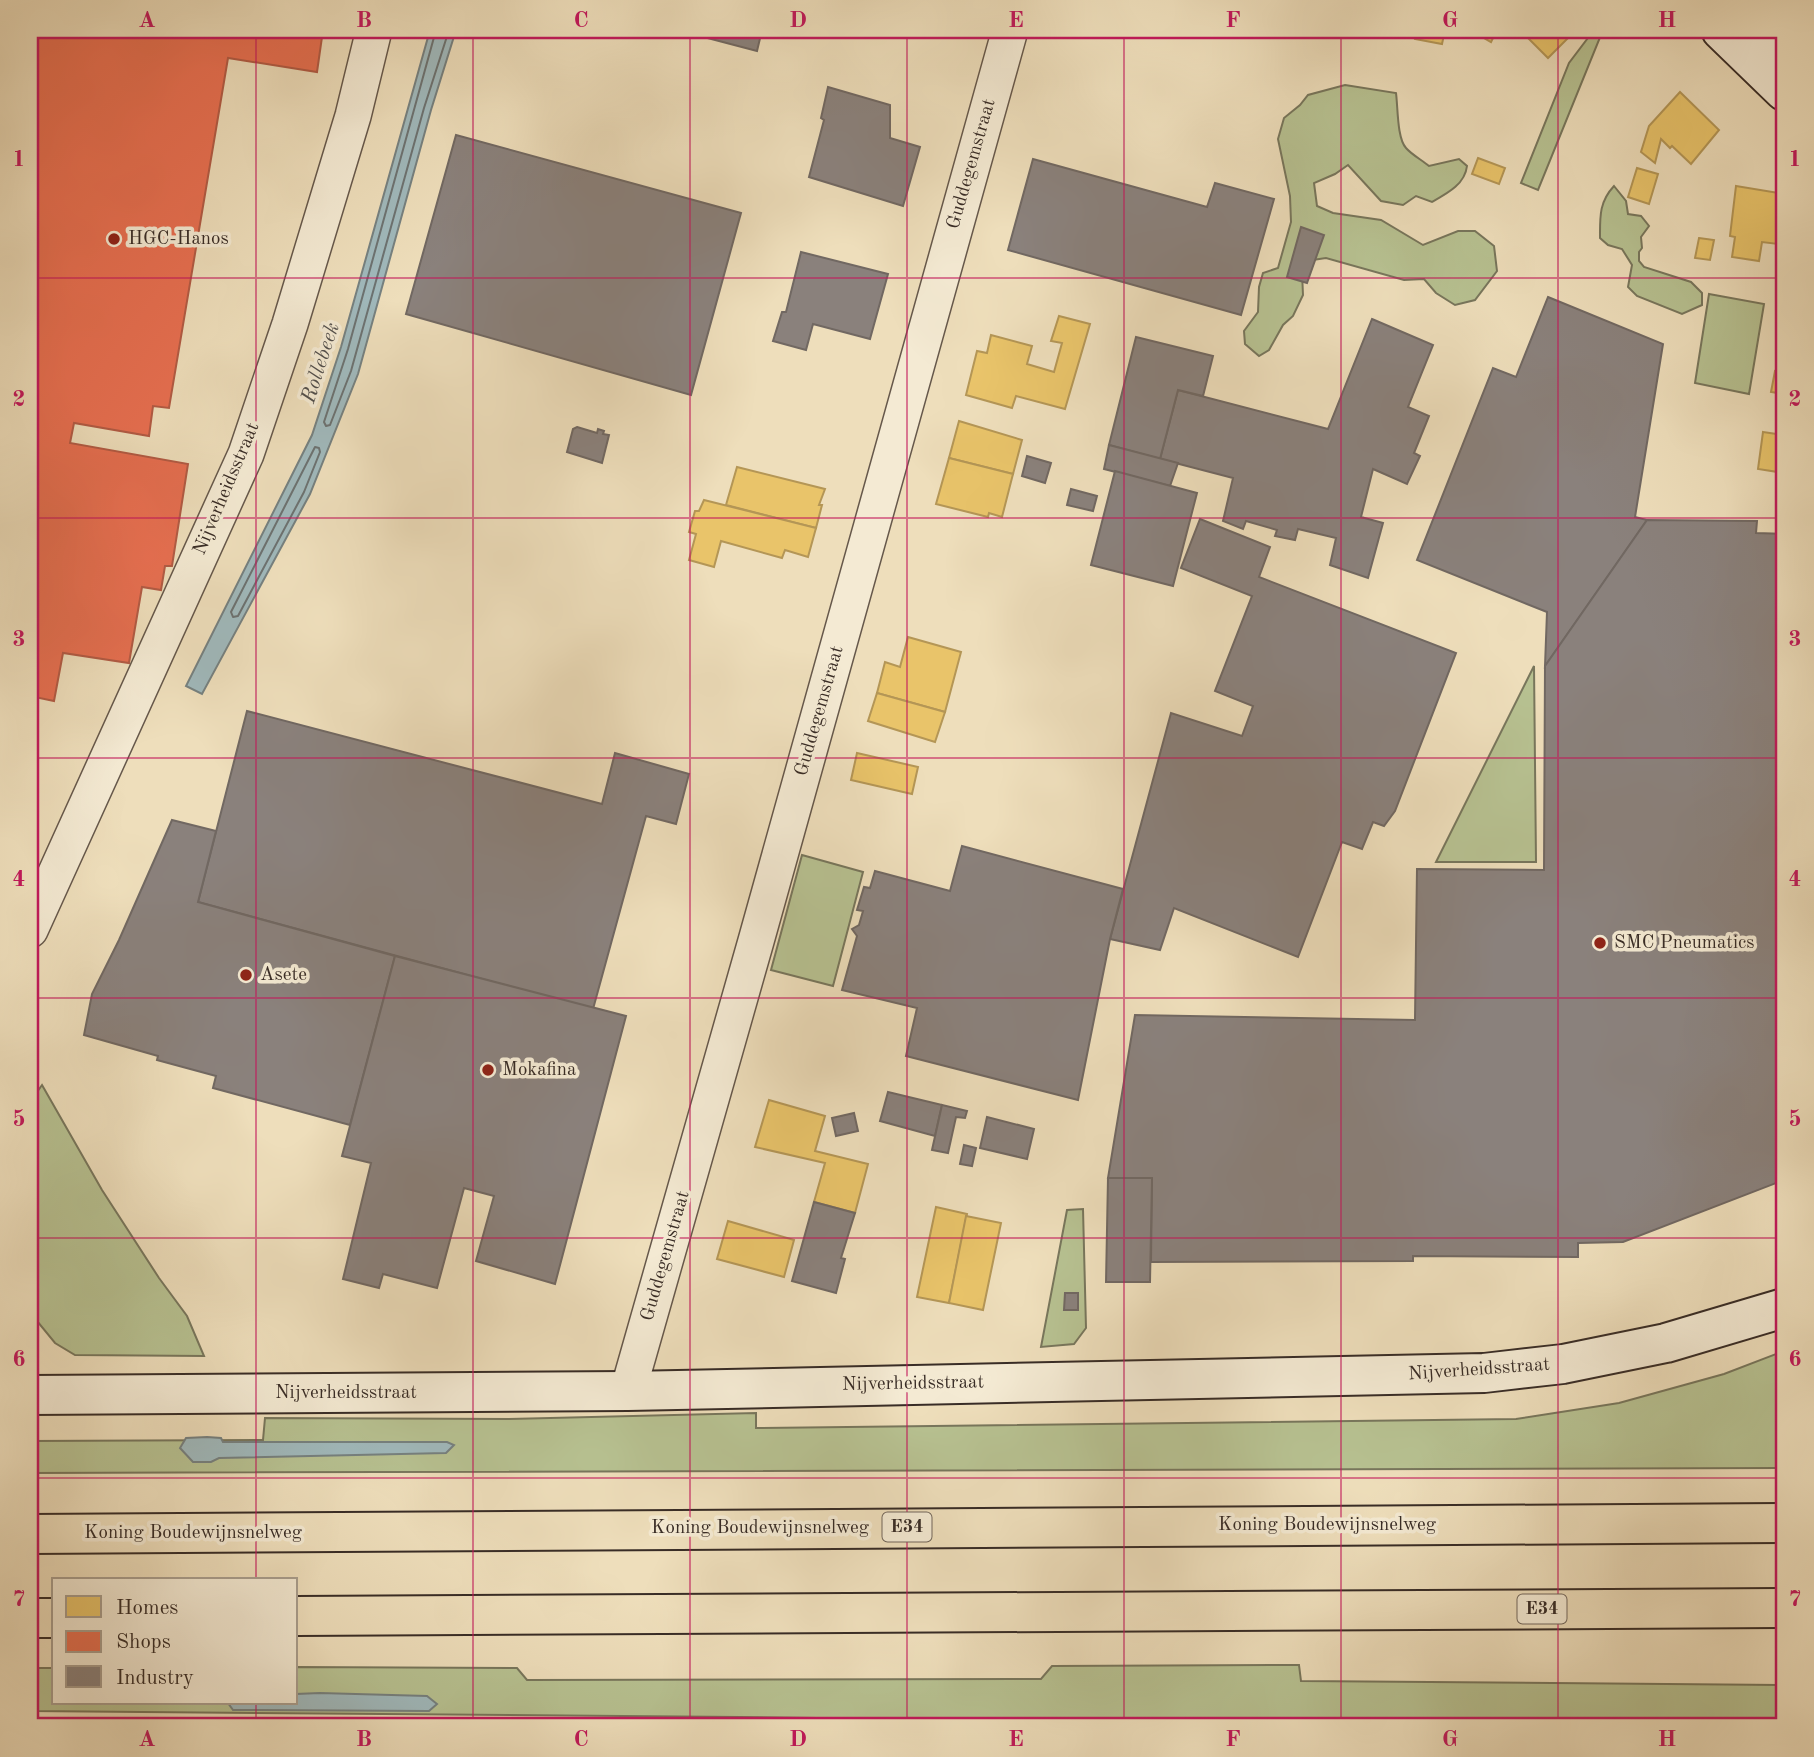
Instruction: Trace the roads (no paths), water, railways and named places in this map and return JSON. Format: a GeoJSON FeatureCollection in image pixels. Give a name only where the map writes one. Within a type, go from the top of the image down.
{"type":"FeatureCollection","features":[{"type":"Feature","properties":{"kind":"highway","name":"Koning Boudewijnsnelweg"},"geometry":{"type":"LineString","coordinates":[[30,1534],[1784,1523]]}},
{"type":"Feature","properties":{"kind":"highway","name":"E34"},"geometry":{"type":"LineString","coordinates":[[298,1616],[1784,1608]]}},
{"type":"Feature","properties":{"kind":"highway"},"geometry":{"type":"LineString","coordinates":[[30,1618],[52,1618]]}},
{"type":"Feature","properties":{"kind":"street","name":"Nijverheidsstraat"},"geometry":{"type":"LineString","coordinates":[[30,930],[246,454],[290,324],[341,155],[374,30]]}},
{"type":"Feature","properties":{"kind":"street","name":"Guddegemstraat"},"geometry":{"type":"LineString","coordinates":[[628,1391],[1010,30]]}},
{"type":"Feature","properties":{"kind":"street"},"geometry":{"type":"LineString","coordinates":[[1721,30],[1784,91]]}},
{"type":"Feature","properties":{"kind":"street"},"geometry":{"type":"LineString","coordinates":[[1761,30],[1784,53]]}},
{"type":"Feature","properties":{"kind":"street","name":"Nijverheidsstraat"},"geometry":{"type":"LineString","coordinates":[[31,1391],[628,1391],[1484,1373],[1563,1364],[1667,1343],[1784,1308]]}},
{"type":"Feature","properties":{"kind":"water"},"geometry":{"type":"Polygon","coordinates":[[[430,30],[456,30],[431,110],[358,374],[310,494],[202,694],[186,686],[312,435],[341,347],[430,30]]]}},
{"type":"Feature","properties":{"kind":"water"},"geometry":{"type":"Polygon","coordinates":[[[186,1438],[221,1438],[223,1442],[447,1442],[454,1445],[446,1453],[219,1458],[211,1462],[193,1462],[180,1448],[186,1438]]]}},
{"type":"Feature","properties":{"kind":"water"},"geometry":{"type":"Polygon","coordinates":[[[298,1694],[427,1696],[437,1704],[429,1711],[233,1710],[229,1704],[298,1704],[298,1694]]]}},
{"type":"Feature","properties":{"kind":"place","name":"HGC-Hanos"},"geometry":{"type":"Point","coordinates":[114,239]}},
{"type":"Feature","properties":{"kind":"place","name":"SMC Pneumatics"},"geometry":{"type":"Point","coordinates":[1600,943]}},
{"type":"Feature","properties":{"kind":"place","name":"Asete"},"geometry":{"type":"Point","coordinates":[246,975]}},
{"type":"Feature","properties":{"kind":"place","name":"Mokafina"},"geometry":{"type":"Point","coordinates":[488,1070]}},
{"type":"Feature","properties":{"kind":"water label","name":"Rollebeek"},"geometry":{"type":"Point","coordinates":[321,363]}}]}
